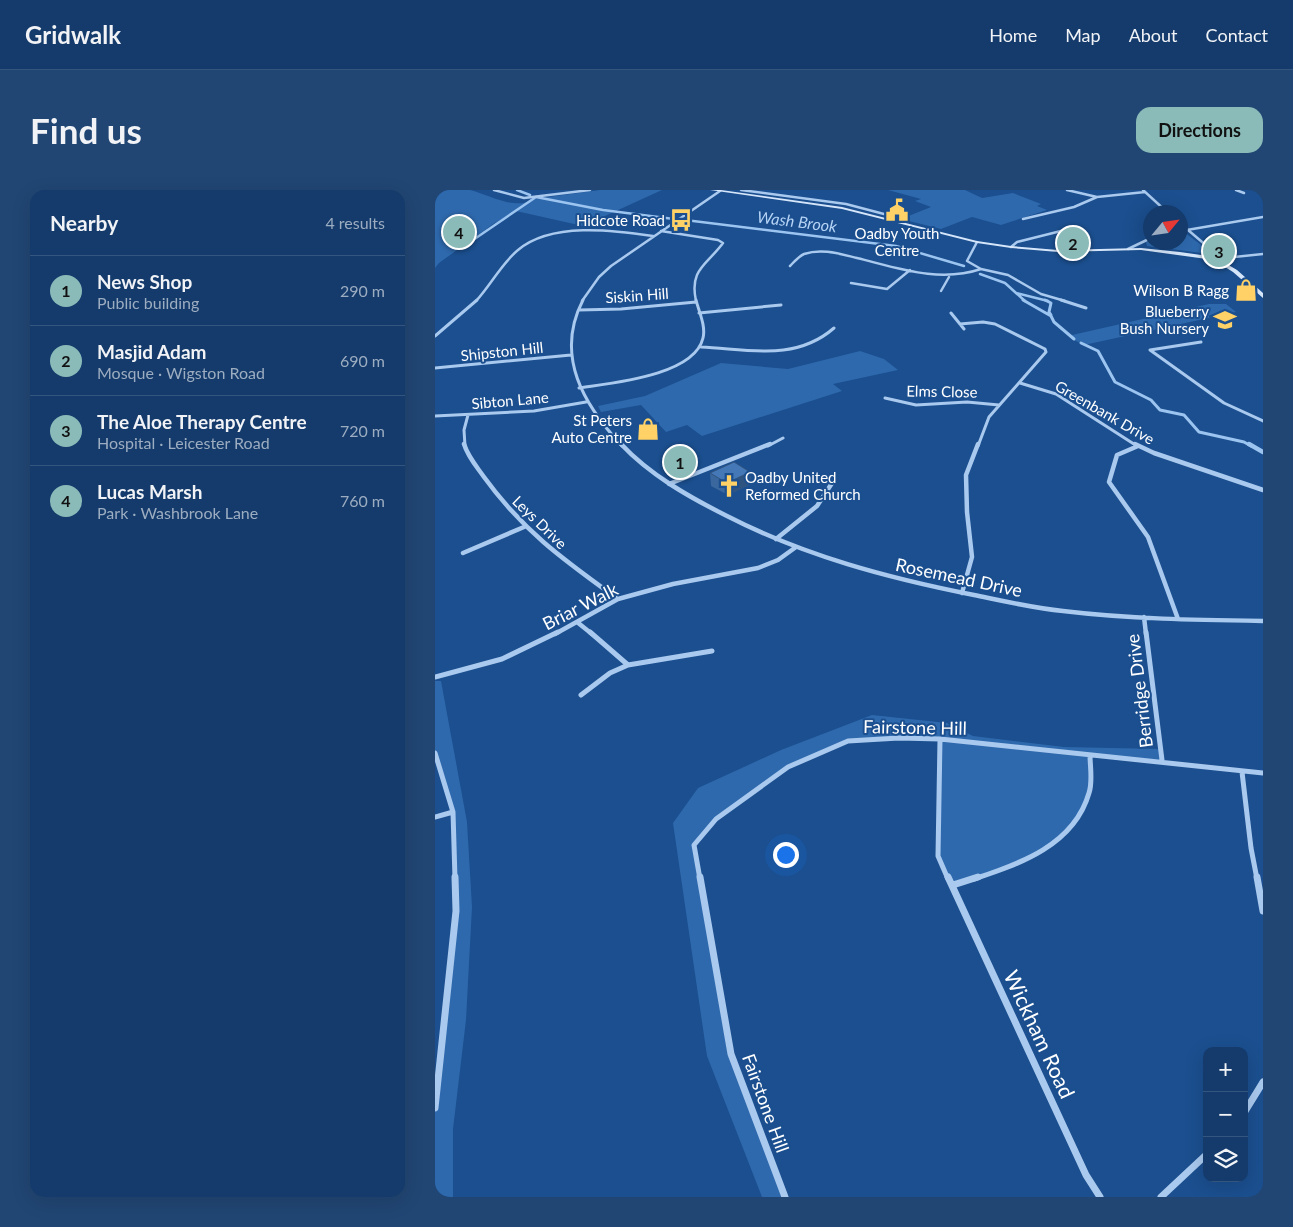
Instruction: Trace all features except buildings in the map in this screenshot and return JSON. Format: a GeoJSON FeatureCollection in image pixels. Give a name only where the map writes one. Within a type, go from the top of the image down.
{"type":"FeatureCollection","features":[{"type":"Feature","properties":{"kind":"main road"},"geometry":{"type":"LineString","coordinates":[[712,190],[776,196],[858,212],[977,242],[1011,247],[1058,251],[1129,249],[1180,253],[1215,259],[1235,271],[1263,296]]}},
{"type":"Feature","properties":{"kind":"street"},"geometry":{"type":"LineString","coordinates":[[495,190],[517,197],[532,197],[590,190]]}},
{"type":"Feature","properties":{"kind":"street"},"geometry":{"type":"LineString","coordinates":[[741,190],[846,204],[884,214]]}},
{"type":"Feature","properties":{"kind":"street"},"geometry":{"type":"LineString","coordinates":[[1067,190],[1097,197],[1144,191],[1159,205]]}},
{"type":"Feature","properties":{"kind":"street"},"geometry":{"type":"LineString","coordinates":[[1236,190],[1244,194]]}},
{"type":"Feature","properties":{"kind":"street","name":"Rosemead Drive"},"geometry":{"type":"LineString","coordinates":[[720,191],[628,253],[599,278],[579,310],[571,337],[571,355],[579,388],[586,402],[609,434],[637,461],[669,484],[729,517],[796,547],[866,571],[961,593],[1067,612],[1178,619],[1263,621]]}},
{"type":"Feature","properties":{"kind":"street"},"geometry":{"type":"LineString","coordinates":[[1023,219],[1094,200],[1097,197]]}},
{"type":"Feature","properties":{"kind":"street"},"geometry":{"type":"LineString","coordinates":[[858,212],[865,209]]}},
{"type":"Feature","properties":{"kind":"street"},"geometry":{"type":"LineString","coordinates":[[1188,229],[1263,217]]}},
{"type":"Feature","properties":{"kind":"street"},"geometry":{"type":"LineString","coordinates":[[1011,247],[1017,242],[1073,228]]}},
{"type":"Feature","properties":{"kind":"street"},"geometry":{"type":"LineString","coordinates":[[1188,230],[1215,253],[1215,259],[1263,254]]}},
{"type":"Feature","properties":{"kind":"street"},"geometry":{"type":"LineString","coordinates":[[579,388],[620,382],[662,372],[691,356],[701,346],[705,337],[695,289],[697,273],[723,243],[713,239],[661,231]]}},
{"type":"Feature","properties":{"kind":"street"},"geometry":{"type":"LineString","coordinates":[[435,336],[454,322],[479,298],[518,250],[535,239],[558,234],[587,232],[631,233],[653,236]]}},
{"type":"Feature","properties":{"kind":"street"},"geometry":{"type":"LineString","coordinates":[[977,242],[967,261],[981,269],[1008,275],[1041,294],[1086,308]]}},
{"type":"Feature","properties":{"kind":"street"},"geometry":{"type":"LineString","coordinates":[[1129,249],[1143,242]]}},
{"type":"Feature","properties":{"kind":"street"},"geometry":{"type":"LineString","coordinates":[[790,266],[803,254],[824,251],[949,277],[981,269]]}},
{"type":"Feature","properties":{"kind":"street"},"geometry":{"type":"LineString","coordinates":[[851,283],[887,289],[910,270]]}},
{"type":"Feature","properties":{"kind":"street"},"geometry":{"type":"LineString","coordinates":[[941,291],[949,277]]}},
{"type":"Feature","properties":{"kind":"street","name":"Siskin Hill"},"geometry":{"type":"LineString","coordinates":[[579,310],[621,309],[697,302]]}},
{"type":"Feature","properties":{"kind":"street"},"geometry":{"type":"LineString","coordinates":[[699,313],[781,305]]}},
{"type":"Feature","properties":{"kind":"street"},"geometry":{"type":"LineString","coordinates":[[951,313],[965,330]]}},
{"type":"Feature","properties":{"kind":"street"},"geometry":{"type":"LineString","coordinates":[[960,324],[983,322],[995,324],[1046,352],[989,417],[966,475],[967,512],[972,557],[961,593]]}},
{"type":"Feature","properties":{"kind":"street"},"geometry":{"type":"LineString","coordinates":[[701,346],[765,350],[797,348],[816,342],[834,328]]}},
{"type":"Feature","properties":{"kind":"street"},"geometry":{"type":"LineString","coordinates":[[1201,342],[1150,350],[1224,404],[1263,421]]}},
{"type":"Feature","properties":{"kind":"street","name":"Shipston Hill"},"geometry":{"type":"LineString","coordinates":[[435,368],[571,355]]}},
{"type":"Feature","properties":{"kind":"street","name":"Greenbank Drive"},"geometry":{"type":"LineString","coordinates":[[1020,383],[1056,394],[1138,446],[1167,458],[1235,479],[1263,490]]}},
{"type":"Feature","properties":{"kind":"street","name":"Elms Close"},"geometry":{"type":"LineString","coordinates":[[885,398],[916,405],[967,402],[999,405]]}},
{"type":"Feature","properties":{"kind":"street","name":"Sibton Lane"},"geometry":{"type":"LineString","coordinates":[[435,416],[534,411],[586,402]]}},
{"type":"Feature","properties":{"kind":"street","name":"Leys Drive"},"geometry":{"type":"LineString","coordinates":[[468,415],[463,441],[468,455],[500,499],[524,527],[556,554],[618,599]]}},
{"type":"Feature","properties":{"kind":"street"},"geometry":{"type":"LineString","coordinates":[[669,484],[757,451],[783,438]]}},
{"type":"Feature","properties":{"kind":"street"},"geometry":{"type":"LineString","coordinates":[[1138,446],[1117,455],[1109,482],[1148,537],[1178,619]]}},
{"type":"Feature","properties":{"kind":"street"},"geometry":{"type":"LineString","coordinates":[[777,538],[817,507],[835,480]]}},
{"type":"Feature","properties":{"kind":"street"},"geometry":{"type":"LineString","coordinates":[[463,553],[524,527]]}},
{"type":"Feature","properties":{"kind":"street","name":"Briar Walk"},"geometry":{"type":"LineString","coordinates":[[435,677],[501,659],[551,636],[618,599],[673,584],[758,568],[778,560],[796,547]]}},
{"type":"Feature","properties":{"kind":"street","name":"Berridge Drive"},"geometry":{"type":"LineString","coordinates":[[1144,617],[1162,760]]}},
{"type":"Feature","properties":{"kind":"street"},"geometry":{"type":"LineString","coordinates":[[577,622],[627,665]]}},
{"type":"Feature","properties":{"kind":"street"},"geometry":{"type":"LineString","coordinates":[[581,695],[610,674],[627,665],[712,651]]}},
{"type":"Feature","properties":{"kind":"street","name":"Fairstone Hill"},"geometry":{"type":"LineString","coordinates":[[785,1197],[731,1054],[712,954],[694,845],[716,819],[788,767],[848,741],[899,738],[940,739],[1090,756],[1162,760],[1242,772],[1263,773]]}},
{"type":"Feature","properties":{"kind":"street","name":"Wickham Road"},"geometry":{"type":"LineString","coordinates":[[940,739],[938,856],[1086,1175],[1100,1197]]}},
{"type":"Feature","properties":{"kind":"street"},"geometry":{"type":"LineString","coordinates":[[435,753],[453,812],[457,911],[435,1108]]}},
{"type":"Feature","properties":{"kind":"street"},"geometry":{"type":"LineString","coordinates":[[953,885],[1020,863],[1046,849],[1074,824],[1089,794],[1090,756]]}},
{"type":"Feature","properties":{"kind":"street"},"geometry":{"type":"LineString","coordinates":[[1242,772],[1251,848],[1263,911]]}},
{"type":"Feature","properties":{"kind":"street"},"geometry":{"type":"LineString","coordinates":[[435,817],[453,812]]}},
{"type":"Feature","properties":{"kind":"street"},"geometry":{"type":"LineString","coordinates":[[435,1032],[443,1030]]}},
{"type":"Feature","properties":{"kind":"street"},"geometry":{"type":"LineString","coordinates":[[1248,1106],[1263,1082]]}},
{"type":"Feature","properties":{"kind":"street"},"geometry":{"type":"LineString","coordinates":[[1161,1197],[1203,1158]]}},
{"type":"Feature","properties":{"kind":"shaded area"},"geometry":{"type":"Polygon","coordinates":[[[435,190],[470,190],[502,201],[519,203],[534,199],[600,190],[662,190],[583,226],[516,211],[493,224],[439,263],[435,268],[435,190]]]}},
{"type":"Feature","properties":{"kind":"shaded area"},"geometry":{"type":"Polygon","coordinates":[[[888,190],[965,190],[982,198],[1013,193],[1041,204],[1037,206],[1047,210],[1001,225],[972,217],[941,229],[901,219],[931,207],[915,201],[921,199],[888,190]]]}},
{"type":"Feature","properties":{"kind":"shaded area"},"geometry":{"type":"Polygon","coordinates":[[[1188,235],[1209,251],[1202,253],[1178,250],[1188,250],[1188,235]]]}},
{"type":"Feature","properties":{"kind":"shaded area"},"geometry":{"type":"Polygon","coordinates":[[[1209,304],[1226,304],[1236,312],[1084,345],[1072,339],[1072,335],[1209,304]]]}},
{"type":"Feature","properties":{"kind":"shaded area"},"geometry":{"type":"Polygon","coordinates":[[[860,351],[884,359],[898,370],[833,384],[842,391],[702,436],[687,425],[666,432],[641,405],[601,412],[598,406],[645,396],[721,363],[788,369],[860,351]]]}},
{"type":"Feature","properties":{"kind":"shaded area"},"geometry":{"type":"Polygon","coordinates":[[[435,681],[441,681],[467,822],[472,907],[466,1020],[453,1129],[453,1197],[435,1197],[435,1108],[456,911],[453,812],[435,753],[435,681]]]}},
{"type":"Feature","properties":{"kind":"shaded area"},"geometry":{"type":"Polygon","coordinates":[[[872,715],[947,723],[973,736],[1064,747],[1160,749],[1162,760],[1091,756],[1089,794],[1080,814],[1068,831],[1052,845],[1014,865],[953,885],[938,856],[940,739],[848,741],[788,767],[716,819],[694,845],[731,1054],[785,1197],[762,1197],[707,1056],[673,823],[698,788],[781,750],[872,715]]]}},
{"type":"Feature","properties":{"kind":"waterway","name":"Wash Brook"},"geometry":{"type":"LineString","coordinates":[[517,190],[530,195]]}},
{"type":"Feature","properties":{"kind":"waterway"},"geometry":{"type":"LineString","coordinates":[[473,240],[536,197],[603,210],[674,219]]}},
{"type":"Feature","properties":{"kind":"waterway","name":"Wash Brook"},"geometry":{"type":"LineString","coordinates":[[685,220],[896,246],[964,266]]}},
{"type":"Feature","properties":{"kind":"waterway","name":"Wash Brook"},"geometry":{"type":"LineString","coordinates":[[980,274],[1005,283],[1016,293]]}},
{"type":"Feature","properties":{"kind":"waterway"},"geometry":{"type":"LineString","coordinates":[[1016,293],[1046,300]]}},
{"type":"Feature","properties":{"kind":"waterway","name":"Wash Brook"},"geometry":{"type":"LineString","coordinates":[[1016,293],[1025,301]]}},
{"type":"Feature","properties":{"kind":"waterway","name":"Wash Brook"},"geometry":{"type":"LineString","coordinates":[[1023,300],[1051,316],[1054,322],[1074,339]]}},
{"type":"Feature","properties":{"kind":"waterway"},"geometry":{"type":"LineString","coordinates":[[1046,300],[1051,303],[1049,312],[1051,315]]}},
{"type":"Feature","properties":{"kind":"waterway"},"geometry":{"type":"LineString","coordinates":[[1081,343],[1098,351],[1115,382],[1151,400],[1160,410],[1184,415],[1199,432],[1244,442],[1251,446]]}},
{"type":"Feature","properties":{"kind":"waterway"},"geometry":{"type":"LineString","coordinates":[[1249,444],[1263,452]]}},
{"type":"Feature","properties":{"kind":"place","name":"Oadby Youth Centre"},"geometry":{"type":"Point","coordinates":[897,210]}},
{"type":"Feature","properties":{"kind":"place","name":"Hidcote Road"},"geometry":{"type":"Point","coordinates":[681,220]}},
{"type":"Feature","properties":{"kind":"place","name":"Lucas Marsh"},"geometry":{"type":"Point","coordinates":[459,232]}},
{"type":"Feature","properties":{"kind":"place","name":"Masjid Adam"},"geometry":{"type":"Point","coordinates":[1073,243]}},
{"type":"Feature","properties":{"kind":"place","name":"The Aloe Therapy Centre"},"geometry":{"type":"Point","coordinates":[1219,251]}},
{"type":"Feature","properties":{"kind":"place","name":"Wilson B Ragg"},"geometry":{"type":"Point","coordinates":[1246,290]}},
{"type":"Feature","properties":{"kind":"place","name":"Blueberry Bush Nursery"},"geometry":{"type":"Point","coordinates":[1225,320]}},
{"type":"Feature","properties":{"kind":"place","name":"St Peters Auto Centre"},"geometry":{"type":"Point","coordinates":[648,429]}},
{"type":"Feature","properties":{"kind":"place","name":"News Shop"},"geometry":{"type":"Point","coordinates":[680,462]}},
{"type":"Feature","properties":{"kind":"place","name":"Oadby United Reformed Church"},"geometry":{"type":"Point","coordinates":[729,486]}}]}
